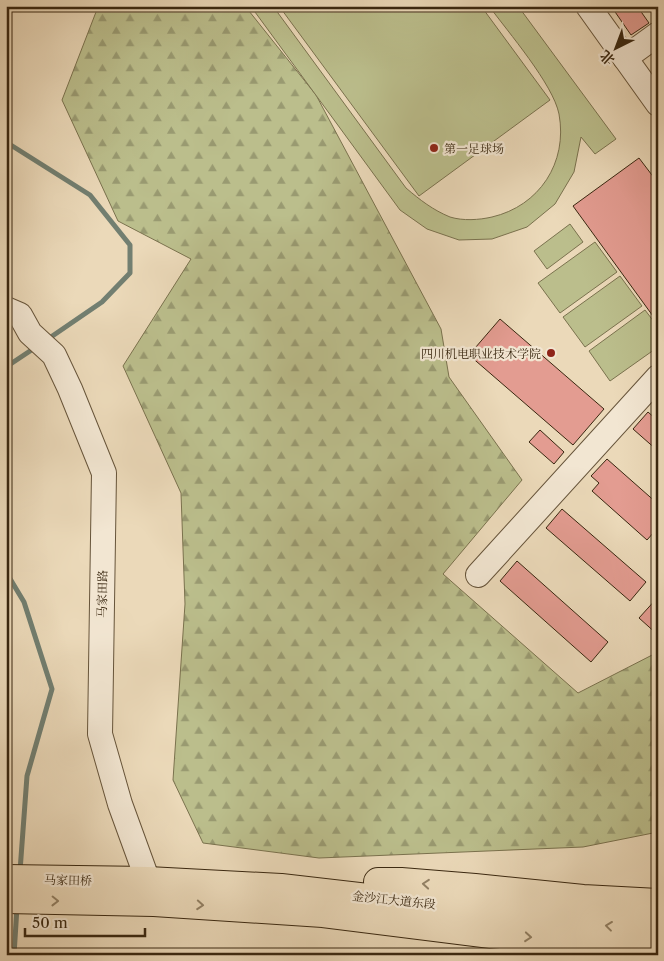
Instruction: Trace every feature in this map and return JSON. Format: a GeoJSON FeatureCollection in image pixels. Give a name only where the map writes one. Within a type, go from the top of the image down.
{"type":"FeatureCollection","features":[{"type":"Feature","properties":{"kind":"highway","name":"马家田桥"},"geometry":{"type":"LineString","coordinates":[[6,879],[141,892]]}},
{"type":"Feature","properties":{"kind":"highway"},"geometry":{"type":"LineString","coordinates":[[281,888],[338,882],[401,882],[583,900],[658,902]]}},
{"type":"Feature","properties":{"kind":"highway","name":"金沙江大道东段"},"geometry":{"type":"LineString","coordinates":[[141,892],[281,888],[629,928],[658,927]]}},
{"type":"Feature","properties":{"kind":"highway","name":"马家田桥"},"geometry":{"type":"LineString","coordinates":[[6,899],[141,892]]}},
{"type":"Feature","properties":{"kind":"highway","name":"金沙江大道东段"},"geometry":{"type":"LineString","coordinates":[[141,892],[491,934],[630,948],[658,946]]}},
{"type":"Feature","properties":{"kind":"highway"},"geometry":{"type":"LineString","coordinates":[[323,914],[375,931],[520,955]]}},
{"type":"Feature","properties":{"kind":"street"},"geometry":{"type":"LineString","coordinates":[[588,6],[658,104]]}},
{"type":"Feature","properties":{"kind":"street"},"geometry":{"type":"LineString","coordinates":[[625,58],[658,34]]}},
{"type":"Feature","properties":{"kind":"street","name":"马家田路"},"geometry":{"type":"LineString","coordinates":[[6,309],[20,315],[30,333],[54,355],[104,473],[100,734],[120,804],[141,892]]}},
{"type":"Feature","properties":{"kind":"street"},"geometry":{"type":"LineString","coordinates":[[478,575],[658,377]]}},
{"type":"Feature","properties":{"kind":"green space"},"geometry":{"type":"Polygon","coordinates":[[[94,6],[245,6],[316,95],[441,329],[449,377],[522,480],[443,574],[578,693],[658,652],[658,832],[583,847],[319,858],[203,843],[173,780],[185,604],[181,493],[123,366],[191,259],[118,221],[62,100],[96,12],[94,6]]]}},
{"type":"Feature","properties":{"kind":"green space"},"geometry":{"type":"Polygon","coordinates":[[[253,6],[275,6],[278,13],[406,188],[427,204],[450,217],[466,220],[487,218],[509,211],[524,203],[546,180],[554,165],[559,149],[561,132],[559,114],[555,102],[539,74],[489,6],[518,6],[616,139],[595,154],[581,137],[574,172],[555,204],[527,227],[492,239],[459,240],[427,229],[400,210],[255,12],[253,6]]]}},
{"type":"Feature","properties":{"kind":"green space","name":"第一足球场"},"geometry":{"type":"Polygon","coordinates":[[[279,6],[481,6],[550,100],[419,196],[279,6]]]}},
{"type":"Feature","properties":{"kind":"green space"},"geometry":{"type":"Polygon","coordinates":[[[570,224],[583,242],[547,269],[534,251],[570,224]]]}},
{"type":"Feature","properties":{"kind":"green space"},"geometry":{"type":"Polygon","coordinates":[[[595,242],[617,272],[560,313],[538,283],[595,242]]]}},
{"type":"Feature","properties":{"kind":"green space"},"geometry":{"type":"Polygon","coordinates":[[[620,276],[642,306],[585,347],[563,317],[620,276]]]}},
{"type":"Feature","properties":{"kind":"green space"},"geometry":{"type":"Polygon","coordinates":[[[645,310],[658,327],[658,347],[610,381],[589,351],[645,310]]]}},
{"type":"Feature","properties":{"kind":"building"},"geometry":{"type":"Polygon","coordinates":[[[611,6],[637,6],[649,23],[631,35],[611,6]]]}},
{"type":"Feature","properties":{"kind":"building"},"geometry":{"type":"Polygon","coordinates":[[[639,158],[658,183],[658,323],[573,206],[639,158]]]}},
{"type":"Feature","properties":{"kind":"building"},"geometry":{"type":"Polygon","coordinates":[[[500,319],[604,409],[573,445],[469,355],[500,319]]]}},
{"type":"Feature","properties":{"kind":"building"},"geometry":{"type":"Polygon","coordinates":[[[648,412],[658,421],[658,451],[633,429],[648,412]]]}},
{"type":"Feature","properties":{"kind":"building"},"geometry":{"type":"Polygon","coordinates":[[[540,430],[564,452],[554,464],[529,442],[540,430]]]}},
{"type":"Feature","properties":{"kind":"building"},"geometry":{"type":"Polygon","coordinates":[[[607,459],[658,504],[658,535],[654,532],[647,540],[592,491],[599,483],[591,476],[607,459]]]}},
{"type":"Feature","properties":{"kind":"building"},"geometry":{"type":"Polygon","coordinates":[[[562,509],[646,582],[630,601],[546,528],[562,509]]]}},
{"type":"Feature","properties":{"kind":"building"},"geometry":{"type":"Polygon","coordinates":[[[517,561],[608,642],[591,662],[500,581],[517,561]]]}},
{"type":"Feature","properties":{"kind":"building"},"geometry":{"type":"Polygon","coordinates":[[[658,597],[658,635],[639,618],[658,597]]]}},
{"type":"Feature","properties":{"kind":"waterway"},"geometry":{"type":"LineString","coordinates":[[6,142],[90,195],[130,245],[130,273],[102,302],[48,339]]}},
{"type":"Feature","properties":{"kind":"waterway"},"geometry":{"type":"LineString","coordinates":[[6,367],[36,347]]}},
{"type":"Feature","properties":{"kind":"waterway"},"geometry":{"type":"LineString","coordinates":[[6,572],[24,602],[52,689],[27,776],[20,871]]}},
{"type":"Feature","properties":{"kind":"waterway"},"geometry":{"type":"LineString","coordinates":[[14,955],[17,907]]}},
{"type":"Feature","properties":{"kind":"place","name":"第一足球场"},"geometry":{"type":"Point","coordinates":[434,148]}},
{"type":"Feature","properties":{"kind":"place","name":"四川机电职业技术学院"},"geometry":{"type":"Point","coordinates":[551,353]}}]}
